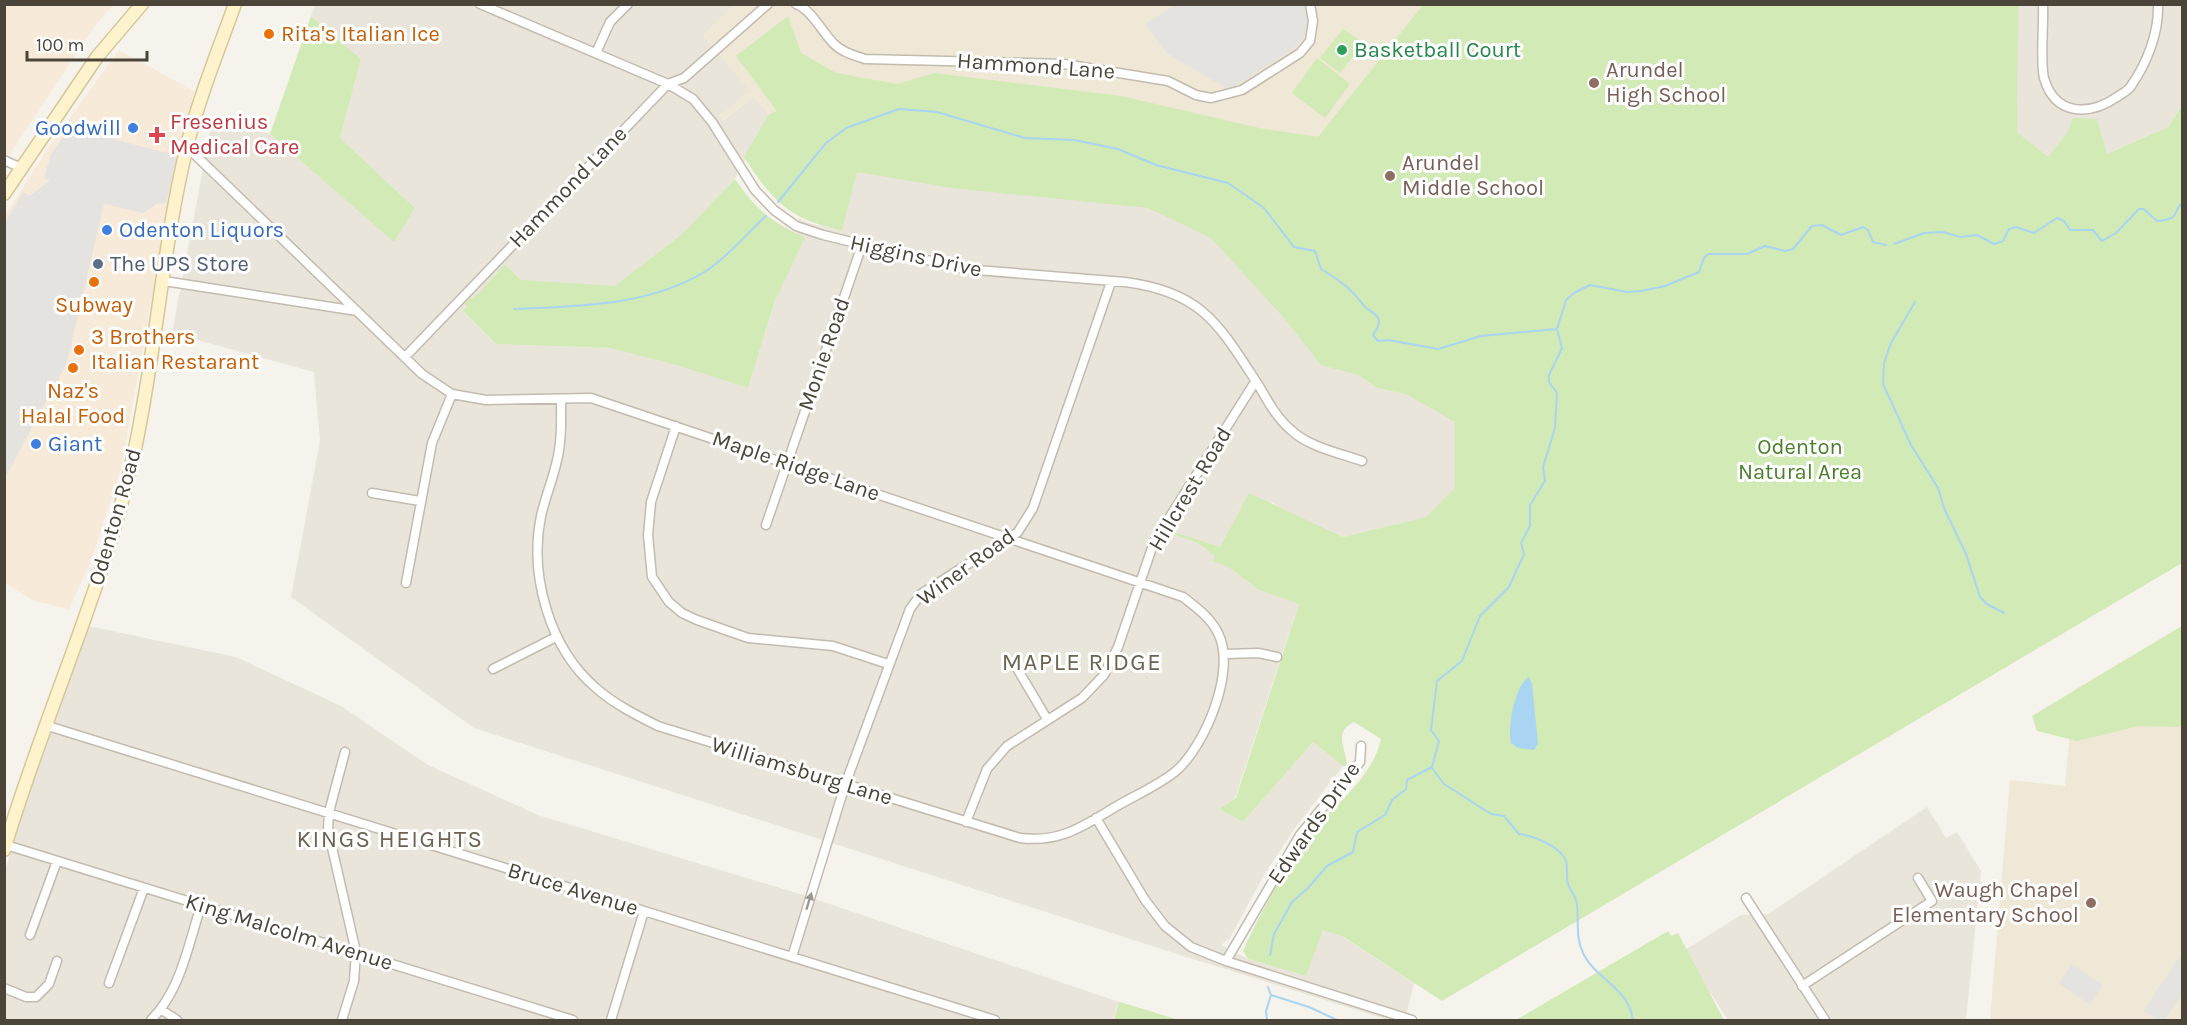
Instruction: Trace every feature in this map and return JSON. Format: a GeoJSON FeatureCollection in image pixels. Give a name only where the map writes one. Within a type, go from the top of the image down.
{"type":"FeatureCollection","features":[{"type":"Feature","properties":{"kind":"street"},"geometry":{"type":"LineString","coordinates":[[4,195],[9,176],[21,168],[97,57],[142,4]]}},
{"type":"Feature","properties":{"kind":"street","name":"Odenton Road"},"geometry":{"type":"LineString","coordinates":[[5,847],[117,519],[148,381],[187,147],[228,4]]}},
{"type":"Feature","properties":{"kind":"street","name":"Odenton Road"},"geometry":{"type":"LineString","coordinates":[[210,70],[235,4]]}},
{"type":"Feature","properties":{"kind":"street","name":"Higgins Drive"},"geometry":{"type":"LineString","coordinates":[[480,4],[668,84],[693,99],[712,122],[755,190],[774,210],[796,226],[862,245],[964,269],[1148,285],[1179,294],[1198,306],[1216,322],[1278,417],[1292,432],[1306,441],[1362,461]]}},
{"type":"Feature","properties":{"kind":"street"},"geometry":{"type":"LineString","coordinates":[[596,53],[610,22],[628,4]]}},
{"type":"Feature","properties":{"kind":"street","name":"Hammond Lane"},"geometry":{"type":"LineString","coordinates":[[405,357],[668,84],[684,78],[768,4]]}},
{"type":"Feature","properties":{"kind":"street","name":"Hammond Lane"},"geometry":{"type":"LineString","coordinates":[[796,4],[812,17],[835,45],[847,53],[865,58],[1064,64],[1168,81],[1196,95],[1211,98],[1242,90],[1300,53],[1310,41],[1314,21],[1310,4]]}},
{"type":"Feature","properties":{"kind":"street"},"geometry":{"type":"LineString","coordinates":[[2043,4],[2044,78],[2056,100],[2071,110],[2101,107],[2130,88],[2147,57],[2158,22],[2158,4]]}},
{"type":"Feature","properties":{"kind":"street","name":"Maple Ridge Lane"},"geometry":{"type":"LineString","coordinates":[[187,147],[422,374],[452,394],[486,400],[591,398],[1010,538],[1184,597],[1206,614],[1219,634],[1225,654]]}},
{"type":"Feature","properties":{"kind":"street"},"geometry":{"type":"LineString","coordinates":[[4,160],[21,168]]}},
{"type":"Feature","properties":{"kind":"street","name":"Monie Road"},"geometry":{"type":"LineString","coordinates":[[766,525],[862,245]]}},
{"type":"Feature","properties":{"kind":"street"},"geometry":{"type":"LineString","coordinates":[[164,281],[357,311]]}},
{"type":"Feature","properties":{"kind":"street","name":"Winer Road"},"geometry":{"type":"LineString","coordinates":[[792,957],[846,785],[888,664],[910,609],[921,594],[1018,532],[1033,508],[1111,282]]}},
{"type":"Feature","properties":{"kind":"street","name":"Hillcrest Road"},"geometry":{"type":"LineString","coordinates":[[966,822],[987,769],[1007,746],[1082,698],[1104,675],[1118,647],[1154,542],[1256,382]]}},
{"type":"Feature","properties":{"kind":"street"},"geometry":{"type":"LineString","coordinates":[[406,583],[432,443],[452,394]]}},
{"type":"Feature","properties":{"kind":"street","name":"Williamsburg Lane"},"geometry":{"type":"LineString","coordinates":[[561,399],[559,452],[541,517],[538,543],[540,576],[556,637],[574,664],[595,687],[629,712],[658,726],[966,822],[1020,838],[1041,841],[1064,836],[1176,771],[1200,746],[1221,684],[1225,654]]}},
{"type":"Feature","properties":{"kind":"street"},"geometry":{"type":"LineString","coordinates":[[676,426],[651,502],[648,535],[652,577],[669,602],[682,613],[697,620],[748,638],[833,646],[888,664]]}},
{"type":"Feature","properties":{"kind":"street"},"geometry":{"type":"LineString","coordinates":[[372,493],[420,501]]}},
{"type":"Feature","properties":{"kind":"street"},"geometry":{"type":"LineString","coordinates":[[493,669],[556,637]]}},
{"type":"Feature","properties":{"kind":"street"},"geometry":{"type":"LineString","coordinates":[[1225,654],[1258,653],[1277,657]]}},
{"type":"Feature","properties":{"kind":"street"},"geometry":{"type":"LineString","coordinates":[[1018,670],[1047,719]]}},
{"type":"Feature","properties":{"kind":"street","name":"Bruce Avenue"},"geometry":{"type":"LineString","coordinates":[[48,726],[995,1020]]}},
{"type":"Feature","properties":{"kind":"street","name":"Edwards Drive"},"geometry":{"type":"LineString","coordinates":[[1226,961],[1300,835],[1360,762],[1361,746]]}},
{"type":"Feature","properties":{"kind":"street"},"geometry":{"type":"LineString","coordinates":[[342,1020],[354,981],[356,952],[328,830],[328,812],[345,752]]}},
{"type":"Feature","properties":{"kind":"street"},"geometry":{"type":"LineString","coordinates":[[1096,818],[1145,900],[1165,927],[1191,947],[1226,961],[1412,1020]]}},
{"type":"Feature","properties":{"kind":"street","name":"King Malcolm Avenue"},"geometry":{"type":"LineString","coordinates":[[5,847],[356,952],[573,1020]]}},
{"type":"Feature","properties":{"kind":"street"},"geometry":{"type":"LineString","coordinates":[[30,935],[57,861]]}},
{"type":"Feature","properties":{"kind":"street"},"geometry":{"type":"LineString","coordinates":[[1802,986],[1932,901],[1918,878]]}},
{"type":"Feature","properties":{"kind":"street"},"geometry":{"type":"LineString","coordinates":[[109,983],[144,888]]}},
{"type":"Feature","properties":{"kind":"street"},"geometry":{"type":"LineString","coordinates":[[1746,898],[1825,1020]]}},
{"type":"Feature","properties":{"kind":"street"},"geometry":{"type":"LineString","coordinates":[[151,1020],[162,1010],[175,988],[201,906]]}},
{"type":"Feature","properties":{"kind":"street"},"geometry":{"type":"LineString","coordinates":[[611,1020],[644,911]]}},
{"type":"Feature","properties":{"kind":"street"},"geometry":{"type":"LineString","coordinates":[[4,988],[26,997],[36,997],[49,984],[57,961]]}},
{"type":"Feature","properties":{"kind":"street"},"geometry":{"type":"LineString","coordinates":[[162,1010],[177,1020]]}},
{"type":"Feature","properties":{"kind":"shaded area","name":"Arundel Middle School"},"geometry":{"type":"Polygon","coordinates":[[[734,4],[1720,5],[1316,259],[824,93],[769,114],[754,96],[722,120],[719,115],[750,91],[703,36],[734,4]]]}},
{"type":"Feature","properties":{"kind":"shaded area"},"geometry":{"type":"Polygon","coordinates":[[[4,5],[113,5],[97,23],[9,155],[4,153],[4,5]]]}},
{"type":"Feature","properties":{"kind":"shaded area"},"geometry":{"type":"Polygon","coordinates":[[[315,5],[734,5],[703,36],[751,91],[719,115],[723,120],[754,96],[769,114],[735,179],[616,303],[555,313],[505,264],[463,311],[496,344],[630,349],[748,388],[796,236],[799,218],[808,223],[842,231],[859,160],[952,182],[1144,197],[1257,243],[1305,340],[1377,388],[1437,399],[1456,424],[1455,489],[1426,517],[1343,537],[1284,513],[1272,502],[1239,554],[1173,531],[1170,533],[1198,543],[1259,590],[1299,603],[1235,798],[1219,809],[1243,822],[1313,742],[1343,766],[1295,828],[1264,875],[1230,938],[1221,945],[1248,959],[1306,976],[1324,925],[1414,983],[1405,1020],[1389,1020],[1180,955],[474,728],[291,597],[320,441],[314,372],[172,333],[212,121],[270,134],[394,241],[415,208],[340,138],[361,59],[311,16],[315,5]]]}},
{"type":"Feature","properties":{"kind":"shaded area"},"geometry":{"type":"Polygon","coordinates":[[[1175,5],[1311,5],[1304,38],[1292,50],[1229,90],[1168,54],[1145,24],[1175,5]]]}},
{"type":"Feature","properties":{"kind":"shaded area"},"geometry":{"type":"Polygon","coordinates":[[[2002,5],[2182,5],[2182,105],[2168,127],[2107,154],[2067,133],[2048,158],[2002,120],[2002,5]]]}},
{"type":"Feature","properties":{"kind":"shaded area"},"geometry":{"type":"Polygon","coordinates":[[[119,50],[194,91],[169,203],[121,469],[91,561],[69,609],[34,601],[5,583],[4,217],[49,147],[119,50]]]}},
{"type":"Feature","properties":{"kind":"shaded area"},"geometry":{"type":"Polygon","coordinates":[[[73,123],[96,127],[95,134],[177,156],[166,204],[158,203],[143,213],[104,204],[67,363],[5,478],[5,223],[23,192],[30,196],[50,180],[44,178],[51,154],[73,123]]]}},
{"type":"Feature","properties":{"kind":"shaded area"},"geometry":{"type":"Polygon","coordinates":[[[83,625],[236,657],[341,706],[428,765],[538,815],[803,895],[1119,1002],[1113,1020],[5,1020],[4,873],[10,855],[5,853],[83,625]]]}},
{"type":"Feature","properties":{"kind":"shaded area","name":"Waugh Chapel Elementary School"},"geometry":{"type":"Polygon","coordinates":[[[2182,626],[2182,1020],[1990,1020],[2010,780],[2065,786],[2074,690],[2182,626]]]}},
{"type":"Feature","properties":{"kind":"shaded area"},"geometry":{"type":"Polygon","coordinates":[[[1927,807],[1946,838],[1957,832],[1981,871],[1966,1020],[1728,1020],[1683,951],[1741,915],[1768,914],[1927,807]]]}},
{"type":"Feature","properties":{"kind":"shaded area"},"geometry":{"type":"Polygon","coordinates":[[[2180,956],[2182,994],[2165,1020],[2157,1020],[2143,1011],[2180,956]]]}},
{"type":"Feature","properties":{"kind":"shaded area"},"geometry":{"type":"Polygon","coordinates":[[[2072,964],[2103,985],[2090,1005],[2059,983],[2072,964]]]}},
{"type":"Feature","properties":{"kind":"green space","name":"Odenton Natural Area"},"geometry":{"type":"Polygon","coordinates":[[[1423,5],[2018,5],[2017,132],[2048,157],[2067,133],[2073,118],[2097,119],[2107,154],[2168,127],[2181,107],[2182,89],[2182,563],[1442,1001],[1342,936],[1323,930],[1306,976],[1248,959],[1243,951],[1271,895],[1296,854],[1314,830],[1349,794],[1369,768],[1381,739],[1354,722],[1347,726],[1342,736],[1347,766],[1343,766],[1313,742],[1243,822],[1219,809],[1236,798],[1299,604],[1259,590],[1230,568],[1213,561],[1215,556],[1198,543],[1170,533],[1172,531],[1220,547],[1249,493],[1343,537],[1426,517],[1455,488],[1455,422],[1406,394],[1377,388],[1358,375],[1321,365],[1284,318],[1211,238],[1148,208],[951,188],[857,172],[842,231],[795,214],[764,186],[744,157],[769,114],[777,111],[736,56],[788,16],[801,53],[836,73],[898,84],[934,73],[1121,96],[1259,128],[1318,137],[1423,5]]]}},
{"type":"Feature","properties":{"kind":"green space"},"geometry":{"type":"Polygon","coordinates":[[[311,16],[361,59],[340,138],[415,208],[394,242],[270,134],[311,16]]]}},
{"type":"Feature","properties":{"kind":"green space","name":"Basketball Court"},"geometry":{"type":"Polygon","coordinates":[[[1343,29],[1364,43],[1340,73],[1320,58],[1343,29]]]}},
{"type":"Feature","properties":{"kind":"green space"},"geometry":{"type":"Polygon","coordinates":[[[1317,58],[1350,84],[1325,118],[1292,93],[1317,58]]]}},
{"type":"Feature","properties":{"kind":"green space"},"geometry":{"type":"Polygon","coordinates":[[[735,179],[765,214],[782,226],[805,237],[775,301],[748,388],[677,365],[610,348],[496,344],[463,311],[467,306],[464,303],[478,294],[505,264],[521,280],[615,286],[681,235],[735,179]]]}},
{"type":"Feature","properties":{"kind":"green space"},"geometry":{"type":"Polygon","coordinates":[[[2182,626],[2182,727],[2139,726],[2077,741],[2037,731],[2032,716],[2182,626]]]}},
{"type":"Feature","properties":{"kind":"green space"},"geometry":{"type":"Polygon","coordinates":[[[1668,931],[1671,936],[1678,933],[1724,1020],[1516,1020],[1668,931]]]}},
{"type":"Feature","properties":{"kind":"green space"},"geometry":{"type":"Polygon","coordinates":[[[1120,1002],[1179,1020],[1114,1020],[1120,1002]]]}},
{"type":"Feature","properties":{"kind":"water"},"geometry":{"type":"Polygon","coordinates":[[[1529,677],[1532,684],[1538,744],[1534,750],[1518,748],[1511,743],[1510,736],[1511,717],[1516,697],[1524,681],[1529,677]]]}},
{"type":"Feature","properties":{"kind":"waterway"},"geometry":{"type":"LineString","coordinates":[[778,202],[826,143],[846,128],[899,109],[937,112],[1025,138],[1074,140],[1118,149],[1156,165],[1228,183],[1264,208],[1294,247],[1315,251],[1321,269],[1345,285],[1365,307],[1377,316],[1379,325],[1373,335],[1378,341],[1388,340],[1438,349],[1481,336],[1557,329]]}},
{"type":"Feature","properties":{"kind":"waterway"},"geometry":{"type":"LineString","coordinates":[[1894,244],[1924,233],[1943,232],[1960,237],[1977,235],[1994,244],[2003,241],[2009,229],[2016,227],[2034,233],[2057,218],[2064,221],[2070,230],[2093,230],[2102,241],[2116,233],[2139,209],[2144,209],[2157,221],[2165,220],[2173,217],[2182,203]]}},
{"type":"Feature","properties":{"kind":"waterway"},"geometry":{"type":"LineString","coordinates":[[514,309],[613,302],[638,298],[684,283],[706,271],[730,252],[766,216]]}},
{"type":"Feature","properties":{"kind":"waterway"},"geometry":{"type":"LineString","coordinates":[[1270,955],[1274,934],[1292,902],[1327,866],[1353,852],[1357,832],[1385,815],[1392,800],[1406,789],[1407,780],[1432,767],[1439,741],[1431,730],[1437,681],[1462,661],[1480,616],[1509,587],[1524,554],[1521,543],[1530,526],[1530,505],[1545,481],[1543,467],[1555,428],[1557,393],[1549,382],[1549,375],[1562,348],[1557,329],[1566,300],[1590,285],[1627,292],[1665,286],[1699,272],[1708,254],[1747,254],[1765,246],[1785,251],[1793,249],[1812,226],[1822,225],[1841,235],[1863,227],[1868,230],[1873,242],[1886,245]]}},
{"type":"Feature","properties":{"kind":"waterway"},"geometry":{"type":"LineString","coordinates":[[1915,302],[1891,343],[1884,363],[1883,384],[1911,445],[1938,488],[1944,508],[1966,554],[1980,597],[1987,604],[2004,613]]}},
{"type":"Feature","properties":{"kind":"waterway"},"geometry":{"type":"LineString","coordinates":[[1432,768],[1444,784],[1491,814],[1504,816],[1519,834],[1546,843],[1563,856],[1567,863],[1568,884],[1577,902],[1578,936],[1581,949],[1596,971],[1625,999],[1633,1020]]}},
{"type":"Feature","properties":{"kind":"waterway"},"geometry":{"type":"LineString","coordinates":[[1262,1020],[1267,1020],[1266,1011],[1271,995],[1268,987]]}},
{"type":"Feature","properties":{"kind":"waterway"},"geometry":{"type":"LineString","coordinates":[[1271,995],[1309,1007],[1337,1020]]}},
{"type":"Feature","properties":{"kind":"place","name":"Rita's Italian Ice"},"geometry":{"type":"Point","coordinates":[269,34]}},
{"type":"Feature","properties":{"kind":"place","name":"Basketball Court"},"geometry":{"type":"Point","coordinates":[1342,50]}},
{"type":"Feature","properties":{"kind":"place","name":"Arundel High School"},"geometry":{"type":"Point","coordinates":[1594,83]}},
{"type":"Feature","properties":{"kind":"place","name":"Goodwill"},"geometry":{"type":"Point","coordinates":[133,128]}},
{"type":"Feature","properties":{"kind":"place","name":"Fresenius Medical Care"},"geometry":{"type":"Point","coordinates":[157,135]}},
{"type":"Feature","properties":{"kind":"place","name":"Arundel Middle School"},"geometry":{"type":"Point","coordinates":[1390,176]}},
{"type":"Feature","properties":{"kind":"place","name":"Odenton Liquors"},"geometry":{"type":"Point","coordinates":[107,230]}},
{"type":"Feature","properties":{"kind":"place","name":"The UPS Store"},"geometry":{"type":"Point","coordinates":[98,264]}},
{"type":"Feature","properties":{"kind":"place","name":"Subway"},"geometry":{"type":"Point","coordinates":[94,282]}},
{"type":"Feature","properties":{"kind":"place","name":"3 Brothers Italian Restarant"},"geometry":{"type":"Point","coordinates":[79,350]}},
{"type":"Feature","properties":{"kind":"place","name":"Naz's Halal Food"},"geometry":{"type":"Point","coordinates":[73,368]}},
{"type":"Feature","properties":{"kind":"place","name":"Giant"},"geometry":{"type":"Point","coordinates":[36,444]}},
{"type":"Feature","properties":{"kind":"place","name":"Waugh Chapel Elementary School"},"geometry":{"type":"Point","coordinates":[2091,903]}},
{"type":"Feature","properties":{"kind":"district","name":"MAPLE RIDGE"},"geometry":{"type":"Point","coordinates":[1082,662]}},
{"type":"Feature","properties":{"kind":"district","name":"KINGS HEIGHTS"},"geometry":{"type":"Point","coordinates":[390,839]}}]}
